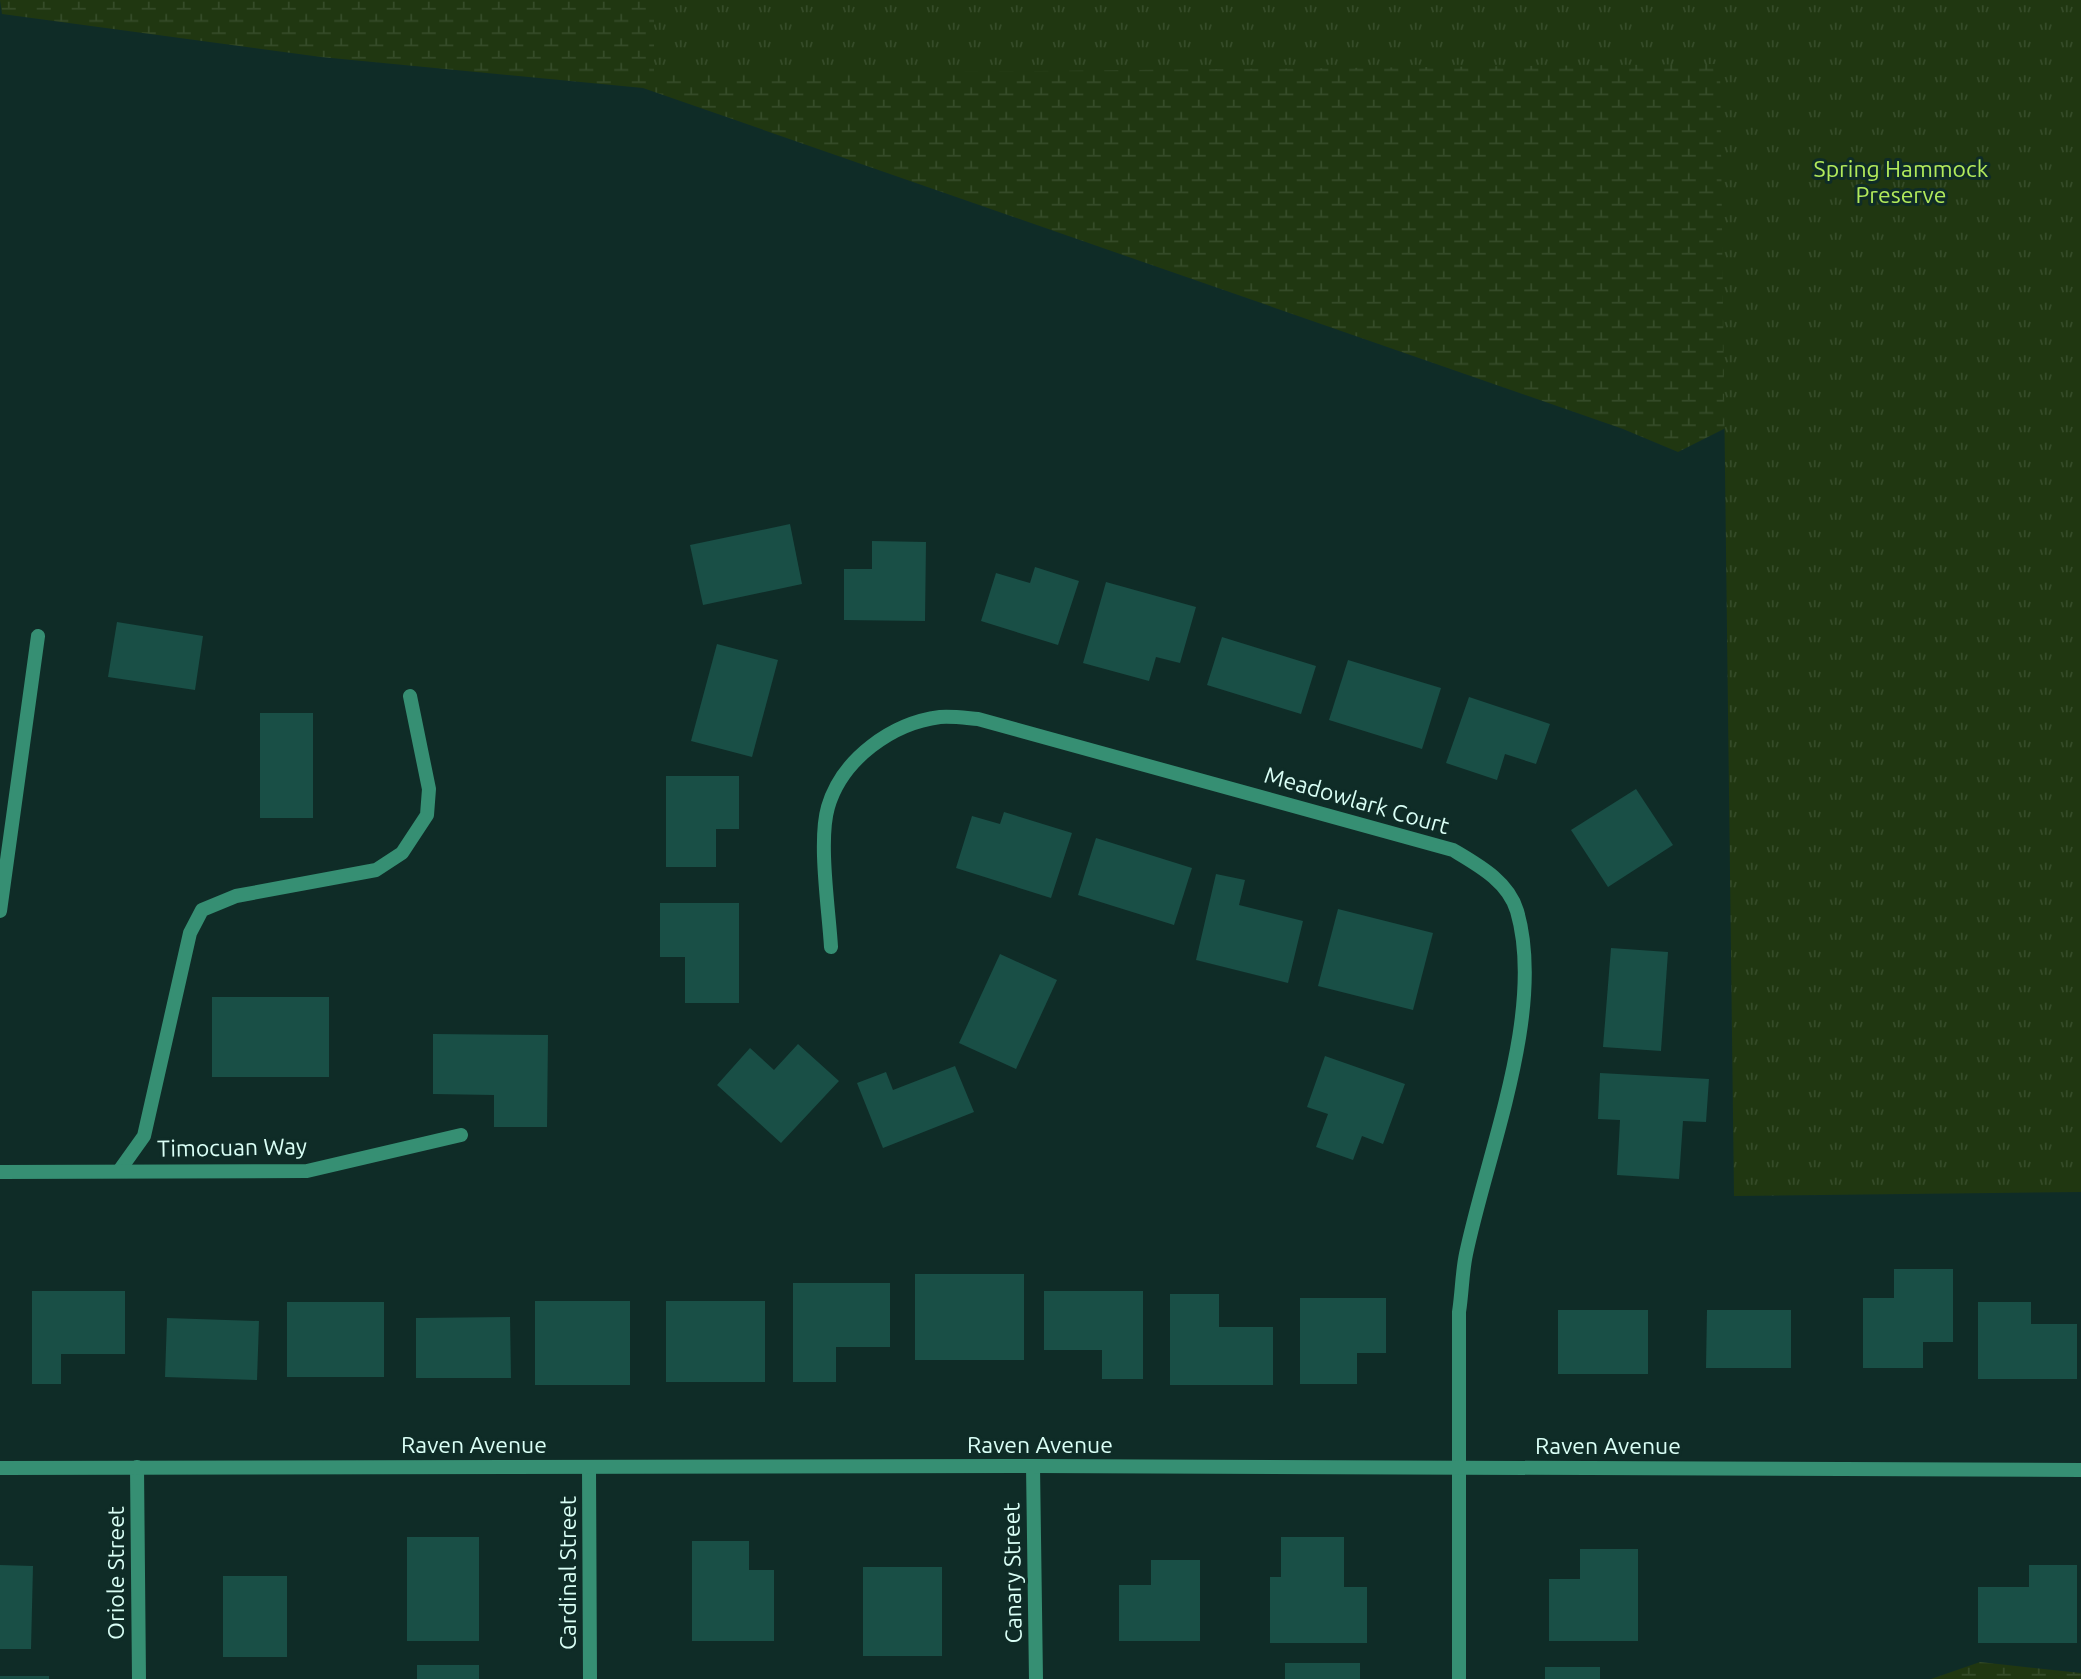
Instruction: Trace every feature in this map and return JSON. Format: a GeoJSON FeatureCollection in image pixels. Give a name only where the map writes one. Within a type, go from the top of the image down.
{"type":"FeatureCollection","features":[{"type":"Feature","properties":{"kind":"street"},"geometry":{"type":"LineString","coordinates":[[0,911],[38,636]]}},
{"type":"Feature","properties":{"kind":"street"},"geometry":{"type":"LineString","coordinates":[[119,1171],[144,1136],[190,933],[202,910],[236,896],[376,870],[402,853],[415,836],[427,815],[429,789],[410,696]]}},
{"type":"Feature","properties":{"kind":"street","name":"Meadowlark Court"},"geometry":{"type":"LineString","coordinates":[[831,947],[825,847],[827,808],[842,778],[868,748],[897,729],[940,717],[978,719],[1453,850],[1491,872],[1517,909],[1525,971],[1518,1040],[1466,1256],[1459,1312],[1459,1679]]}},
{"type":"Feature","properties":{"kind":"street","name":"Timocuan Way"},"geometry":{"type":"LineString","coordinates":[[0,1172],[307,1171],[461,1135]]}},
{"type":"Feature","properties":{"kind":"street","name":"Raven Avenue"},"geometry":{"type":"LineString","coordinates":[[0,1468],[1033,1466],[2081,1470]]}},
{"type":"Feature","properties":{"kind":"street","name":"Canary Street"},"geometry":{"type":"LineString","coordinates":[[1033,1466],[1036,1679]]}},
{"type":"Feature","properties":{"kind":"street","name":"Oriole Street"},"geometry":{"type":"LineString","coordinates":[[137,1467],[139,1679]]}},
{"type":"Feature","properties":{"kind":"street","name":"Cardinal Street"},"geometry":{"type":"LineString","coordinates":[[589,1467],[590,1679]]}},
{"type":"Feature","properties":{"kind":"green space"},"geometry":{"type":"Polygon","coordinates":[[[0,0],[2081,0],[1853,364],[1678,452],[1623,429],[643,88],[321,57],[2,14],[0,0]]]}},
{"type":"Feature","properties":{"kind":"green space","name":"Spring Hammock Preserve"},"geometry":{"type":"Polygon","coordinates":[[[654,0],[2081,0],[2081,1192],[1734,1196],[1720,64],[654,75],[654,0]]]}},
{"type":"Feature","properties":{"kind":"green space"},"geometry":{"type":"Polygon","coordinates":[[[1980,1662],[2081,1673],[2081,1679],[1931,1679],[1980,1662]]]}},
{"type":"Feature","properties":{"kind":"building"},"geometry":{"type":"Polygon","coordinates":[[[790,524],[802,584],[703,605],[690,545],[790,524]]]}},
{"type":"Feature","properties":{"kind":"building"},"geometry":{"type":"Polygon","coordinates":[[[872,541],[926,542],[925,621],[844,620],[844,569],[872,569],[872,541]]]}},
{"type":"Feature","properties":{"kind":"building"},"geometry":{"type":"Polygon","coordinates":[[[1035,567],[1079,581],[1058,645],[981,621],[996,573],[1030,583],[1035,567]]]}},
{"type":"Feature","properties":{"kind":"building"},"geometry":{"type":"Polygon","coordinates":[[[1106,582],[1196,607],[1180,663],[1156,657],[1149,681],[1083,663],[1106,582]]]}},
{"type":"Feature","properties":{"kind":"building"},"geometry":{"type":"Polygon","coordinates":[[[117,622],[203,636],[195,690],[108,677],[117,622]]]}},
{"type":"Feature","properties":{"kind":"building"},"geometry":{"type":"Polygon","coordinates":[[[1222,637],[1316,666],[1301,714],[1207,685],[1222,637]]]}},
{"type":"Feature","properties":{"kind":"building"},"geometry":{"type":"Polygon","coordinates":[[[717,644],[778,660],[752,757],[691,741],[717,644]]]}},
{"type":"Feature","properties":{"kind":"building"},"geometry":{"type":"Polygon","coordinates":[[[1348,660],[1441,688],[1422,749],[1329,720],[1348,660]]]}},
{"type":"Feature","properties":{"kind":"building"},"geometry":{"type":"Polygon","coordinates":[[[1469,697],[1550,724],[1536,764],[1505,754],[1497,780],[1446,763],[1469,697]]]}},
{"type":"Feature","properties":{"kind":"building"},"geometry":{"type":"Polygon","coordinates":[[[260,713],[313,713],[313,818],[260,818],[260,713]]]}},
{"type":"Feature","properties":{"kind":"building"},"geometry":{"type":"Polygon","coordinates":[[[666,776],[739,776],[739,829],[716,829],[716,867],[666,867],[666,776]]]}},
{"type":"Feature","properties":{"kind":"building"},"geometry":{"type":"Polygon","coordinates":[[[1636,789],[1673,845],[1608,887],[1571,830],[1636,789]]]}},
{"type":"Feature","properties":{"kind":"building"},"geometry":{"type":"Polygon","coordinates":[[[1004,812],[1072,833],[1051,898],[956,868],[972,816],[1000,824],[1004,812]]]}},
{"type":"Feature","properties":{"kind":"building"},"geometry":{"type":"Polygon","coordinates":[[[1096,838],[1192,868],[1174,925],[1078,895],[1096,838]]]}},
{"type":"Feature","properties":{"kind":"building"},"geometry":{"type":"Polygon","coordinates":[[[1216,874],[1245,880],[1239,905],[1303,921],[1288,983],[1196,960],[1216,874]]]}},
{"type":"Feature","properties":{"kind":"building"},"geometry":{"type":"Polygon","coordinates":[[[660,903],[739,903],[739,1003],[685,1003],[685,957],[660,957],[660,903]]]}},
{"type":"Feature","properties":{"kind":"building"},"geometry":{"type":"Polygon","coordinates":[[[1338,909],[1433,933],[1413,1010],[1318,986],[1338,909]]]}},
{"type":"Feature","properties":{"kind":"building"},"geometry":{"type":"Polygon","coordinates":[[[1611,948],[1668,952],[1661,1051],[1603,1047],[1611,948]]]}},
{"type":"Feature","properties":{"kind":"building"},"geometry":{"type":"Polygon","coordinates":[[[1000,954],[1057,980],[1016,1069],[959,1043],[1000,954]]]}},
{"type":"Feature","properties":{"kind":"building"},"geometry":{"type":"Polygon","coordinates":[[[212,997],[329,997],[329,1077],[212,1077],[212,997]]]}},
{"type":"Feature","properties":{"kind":"building"},"geometry":{"type":"Polygon","coordinates":[[[433,1034],[548,1035],[547,1127],[494,1127],[494,1095],[433,1094],[433,1034]]]}},
{"type":"Feature","properties":{"kind":"building"},"geometry":{"type":"Polygon","coordinates":[[[798,1044],[839,1081],[781,1143],[717,1085],[750,1048],[774,1070],[798,1044]]]}},
{"type":"Feature","properties":{"kind":"building"},"geometry":{"type":"Polygon","coordinates":[[[1325,1056],[1405,1084],[1383,1144],[1362,1136],[1353,1160],[1316,1147],[1328,1114],[1307,1107],[1325,1056]]]}},
{"type":"Feature","properties":{"kind":"building"},"geometry":{"type":"Polygon","coordinates":[[[955,1066],[974,1112],[883,1148],[857,1083],[886,1072],[893,1090],[955,1066]]]}},
{"type":"Feature","properties":{"kind":"building"},"geometry":{"type":"Polygon","coordinates":[[[1600,1073],[1709,1079],[1706,1122],[1683,1121],[1679,1179],[1617,1175],[1620,1120],[1598,1119],[1600,1073]]]}},
{"type":"Feature","properties":{"kind":"building"},"geometry":{"type":"Polygon","coordinates":[[[1894,1269],[1953,1269],[1953,1342],[1923,1342],[1923,1368],[1863,1368],[1863,1298],[1894,1298],[1894,1269]]]}},
{"type":"Feature","properties":{"kind":"building"},"geometry":{"type":"Polygon","coordinates":[[[915,1274],[1024,1274],[1024,1360],[915,1360],[915,1274]]]}},
{"type":"Feature","properties":{"kind":"building"},"geometry":{"type":"Polygon","coordinates":[[[793,1283],[890,1283],[890,1347],[836,1347],[836,1382],[793,1382],[793,1283]]]}},
{"type":"Feature","properties":{"kind":"building"},"geometry":{"type":"Polygon","coordinates":[[[32,1291],[125,1291],[125,1354],[61,1354],[61,1384],[32,1384],[32,1291]]]}},
{"type":"Feature","properties":{"kind":"building"},"geometry":{"type":"Polygon","coordinates":[[[1044,1291],[1143,1291],[1143,1379],[1102,1379],[1102,1350],[1044,1350],[1044,1291]]]}},
{"type":"Feature","properties":{"kind":"building"},"geometry":{"type":"Polygon","coordinates":[[[1170,1294],[1219,1294],[1219,1327],[1273,1327],[1273,1385],[1170,1385],[1170,1294]]]}},
{"type":"Feature","properties":{"kind":"building"},"geometry":{"type":"Polygon","coordinates":[[[1300,1298],[1386,1298],[1386,1353],[1357,1353],[1357,1384],[1300,1384],[1300,1298]]]}},
{"type":"Feature","properties":{"kind":"building"},"geometry":{"type":"Polygon","coordinates":[[[535,1301],[630,1301],[630,1385],[535,1385],[535,1301]]]}},
{"type":"Feature","properties":{"kind":"building"},"geometry":{"type":"Polygon","coordinates":[[[666,1301],[765,1301],[765,1382],[666,1382],[666,1301]]]}},
{"type":"Feature","properties":{"kind":"building"},"geometry":{"type":"Polygon","coordinates":[[[287,1302],[384,1302],[384,1377],[287,1377],[287,1302]]]}},
{"type":"Feature","properties":{"kind":"building"},"geometry":{"type":"Polygon","coordinates":[[[1978,1302],[2031,1302],[2031,1324],[2077,1324],[2077,1379],[1978,1379],[1978,1302]]]}},
{"type":"Feature","properties":{"kind":"building"},"geometry":{"type":"Polygon","coordinates":[[[1558,1310],[1648,1310],[1648,1374],[1558,1374],[1558,1310]]]}},
{"type":"Feature","properties":{"kind":"building"},"geometry":{"type":"Polygon","coordinates":[[[1707,1310],[1791,1310],[1791,1368],[1706,1368],[1707,1310]]]}},
{"type":"Feature","properties":{"kind":"building"},"geometry":{"type":"Polygon","coordinates":[[[510,1317],[511,1378],[416,1378],[416,1318],[510,1317]]]}},
{"type":"Feature","properties":{"kind":"building"},"geometry":{"type":"Polygon","coordinates":[[[167,1318],[259,1321],[257,1380],[165,1377],[167,1318]]]}},
{"type":"Feature","properties":{"kind":"building"},"geometry":{"type":"Polygon","coordinates":[[[407,1537],[479,1537],[479,1641],[407,1641],[407,1537]]]}},
{"type":"Feature","properties":{"kind":"building"},"geometry":{"type":"Polygon","coordinates":[[[1281,1537],[1344,1537],[1344,1587],[1367,1587],[1367,1643],[1270,1643],[1270,1577],[1281,1577],[1281,1537]]]}},
{"type":"Feature","properties":{"kind":"building"},"geometry":{"type":"Polygon","coordinates":[[[692,1541],[749,1541],[749,1570],[774,1570],[774,1641],[692,1641],[692,1541]]]}},
{"type":"Feature","properties":{"kind":"building"},"geometry":{"type":"Polygon","coordinates":[[[1580,1549],[1638,1549],[1638,1641],[1549,1641],[1549,1579],[1580,1579],[1580,1549]]]}},
{"type":"Feature","properties":{"kind":"building"},"geometry":{"type":"Polygon","coordinates":[[[1151,1560],[1200,1560],[1200,1641],[1119,1641],[1119,1585],[1151,1585],[1151,1560]]]}},
{"type":"Feature","properties":{"kind":"building"},"geometry":{"type":"Polygon","coordinates":[[[0,1565],[33,1566],[31,1649],[0,1649],[0,1565]]]}},
{"type":"Feature","properties":{"kind":"building"},"geometry":{"type":"Polygon","coordinates":[[[2029,1565],[2077,1565],[2077,1643],[1978,1643],[1978,1587],[2029,1587],[2029,1565]]]}},
{"type":"Feature","properties":{"kind":"building"},"geometry":{"type":"Polygon","coordinates":[[[863,1567],[942,1567],[942,1656],[863,1656],[863,1567]]]}},
{"type":"Feature","properties":{"kind":"building"},"geometry":{"type":"Polygon","coordinates":[[[223,1576],[287,1576],[287,1657],[223,1657],[223,1576]]]}},
{"type":"Feature","properties":{"kind":"building"},"geometry":{"type":"Polygon","coordinates":[[[1285,1663],[1360,1663],[1360,1679],[1285,1679],[1285,1663]]]}},
{"type":"Feature","properties":{"kind":"building"},"geometry":{"type":"Polygon","coordinates":[[[417,1665],[479,1665],[479,1679],[417,1679],[417,1665]]]}},
{"type":"Feature","properties":{"kind":"building"},"geometry":{"type":"Polygon","coordinates":[[[1545,1667],[1600,1667],[1600,1679],[1545,1679],[1545,1667]]]}},
{"type":"Feature","properties":{"kind":"building"},"geometry":{"type":"Polygon","coordinates":[[[0,1676],[49,1676],[49,1679],[0,1679],[0,1676]]]}}]}
